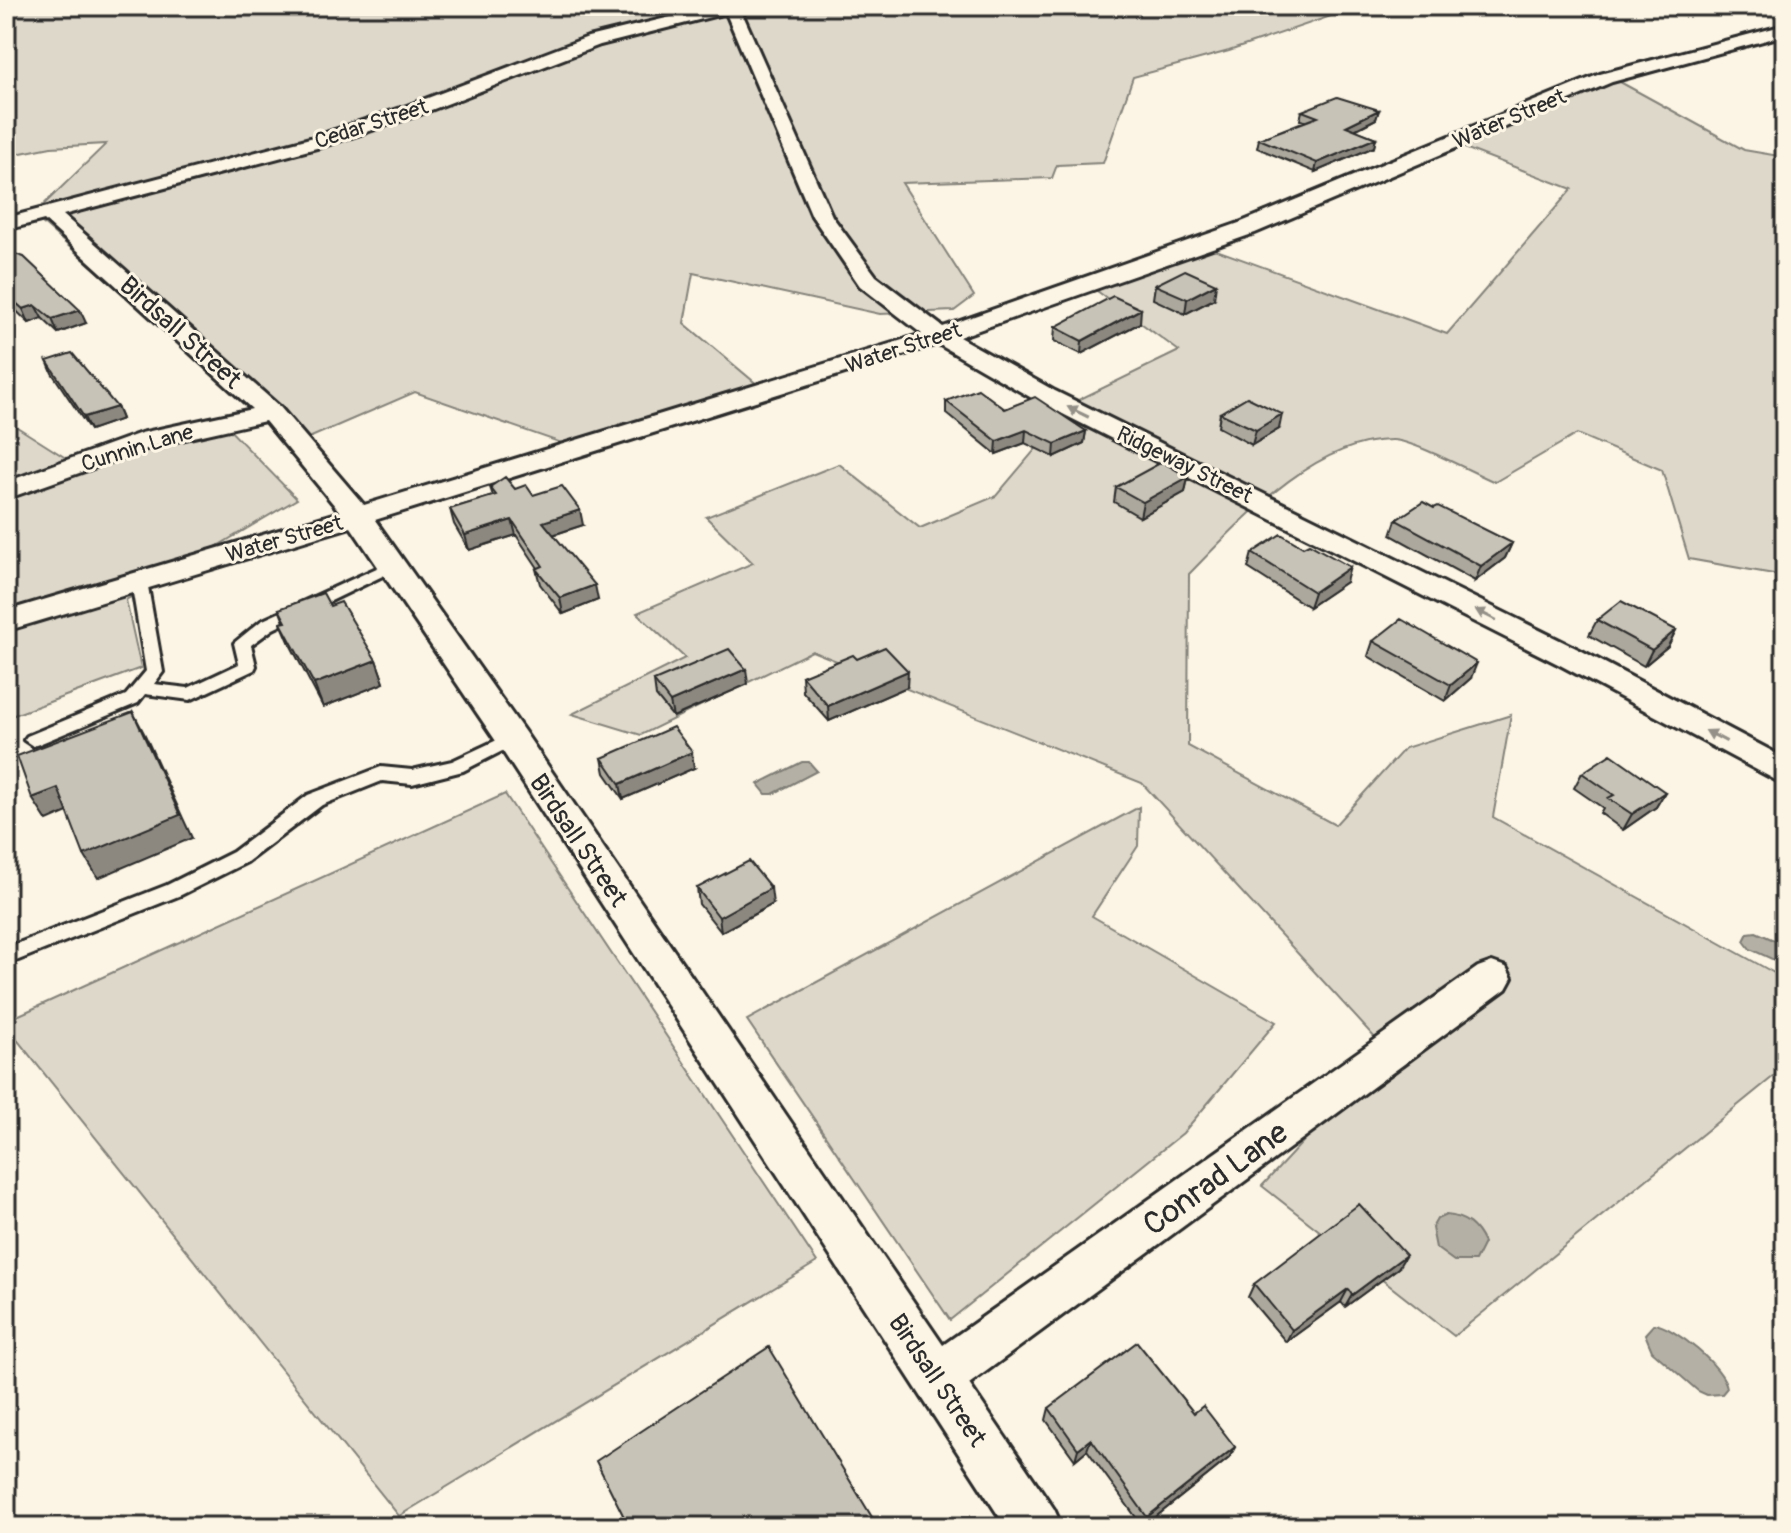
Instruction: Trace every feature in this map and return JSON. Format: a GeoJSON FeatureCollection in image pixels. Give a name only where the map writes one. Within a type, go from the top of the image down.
{"type":"FeatureCollection","features":[{"type":"Feature","properties":{"kind":"street","name":"Cedar Street"},"geometry":{"type":"LineString","coordinates":[[6,224],[148,184],[317,142],[411,111],[594,41],[731,6]]}},
{"type":"Feature","properties":{"kind":"street","name":"Ridgeway Street"},"geometry":{"type":"LineString","coordinates":[[731,6],[822,216],[868,281],[940,336],[1046,396],[1571,658],[1785,773]]}},
{"type":"Feature","properties":{"kind":"street","name":"Water Street"},"geometry":{"type":"LineString","coordinates":[[6,621],[940,336],[1247,228],[1606,78],[1785,30]]}},
{"type":"Feature","properties":{"kind":"street","name":"Birdsall Street"},"geometry":{"type":"LineString","coordinates":[[49,214],[271,412],[358,516],[512,739],[1036,1527]]}},
{"type":"Feature","properties":{"kind":"street","name":"Cunnin Lane"},"geometry":{"type":"LineString","coordinates":[[6,491],[150,439],[271,412]]}},
{"type":"Feature","properties":{"kind":"street","name":"Conrad Lane"},"geometry":{"type":"LineString","coordinates":[[937,1378],[1492,978]]}},
{"type":"Feature","properties":{"kind":"lane"},"geometry":{"type":"LineString","coordinates":[[141,688],[190,694],[241,672],[248,666],[242,643],[267,625],[392,566]]}},
{"type":"Feature","properties":{"kind":"lane"},"geometry":{"type":"LineString","coordinates":[[33,740],[132,699],[155,672],[139,581]]}},
{"type":"Feature","properties":{"kind":"lane"},"geometry":{"type":"LineString","coordinates":[[6,957],[174,890],[240,857],[315,800],[381,774],[412,777],[457,766],[512,739]]}},
{"type":"Feature","properties":{"kind":"shaded area"},"geometry":{"type":"Polygon","coordinates":[[[6,6],[1360,6],[1229,51],[1133,77],[1103,163],[1057,165],[1052,178],[902,183],[974,296],[954,311],[880,314],[693,273],[684,323],[759,386],[579,449],[415,392],[295,444],[33,215],[106,144],[51,147],[6,156],[6,6]]]}},
{"type":"Feature","properties":{"kind":"shaded area"},"geometry":{"type":"Polygon","coordinates":[[[1611,77],[1744,150],[1785,157],[1785,576],[1689,559],[1662,470],[1577,434],[1495,482],[1402,441],[1364,443],[1335,453],[1280,487],[1189,574],[1188,746],[1335,825],[1405,748],[1511,715],[1493,817],[1785,979],[1785,1067],[1454,1336],[1262,1186],[1387,1051],[1142,783],[812,651],[641,735],[572,714],[685,658],[637,613],[753,563],[706,517],[839,464],[920,528],[996,496],[1076,401],[1179,351],[1093,288],[1200,244],[1447,334],[1572,189],[1449,142],[1611,77]]]}},
{"type":"Feature","properties":{"kind":"shaded area"},"geometry":{"type":"Polygon","coordinates":[[[6,420],[69,460],[223,423],[297,499],[126,600],[141,668],[6,718],[6,420]]]}},
{"type":"Feature","properties":{"kind":"shaded area"},"geometry":{"type":"Polygon","coordinates":[[[802,762],[809,762],[817,771],[773,794],[766,794],[758,784],[802,762]]]}},
{"type":"Feature","properties":{"kind":"shaded area"},"geometry":{"type":"Polygon","coordinates":[[[505,794],[817,1262],[399,1516],[6,1026],[6,1021],[505,794]]]}},
{"type":"Feature","properties":{"kind":"shaded area"},"geometry":{"type":"Polygon","coordinates":[[[1139,807],[1138,846],[1092,916],[1276,1022],[1183,1133],[950,1320],[747,1020],[1139,807]]]}},
{"type":"Feature","properties":{"kind":"shaded area"},"geometry":{"type":"Polygon","coordinates":[[[1756,932],[1785,945],[1785,965],[1750,949],[1744,941],[1748,933],[1756,932]]]}},
{"type":"Feature","properties":{"kind":"shaded area"},"geometry":{"type":"Polygon","coordinates":[[[1446,1215],[1465,1220],[1481,1237],[1484,1243],[1475,1261],[1454,1261],[1436,1248],[1432,1228],[1437,1219],[1446,1215]]]}},
{"type":"Feature","properties":{"kind":"shaded area"},"geometry":{"type":"Polygon","coordinates":[[[1654,1324],[1674,1332],[1708,1359],[1724,1380],[1727,1388],[1722,1394],[1707,1395],[1698,1391],[1652,1351],[1645,1334],[1654,1324]]]}},
{"type":"Feature","properties":{"kind":"building"},"geometry":{"type":"Polygon","coordinates":[[[1337,97],[1379,110],[1346,126],[1376,138],[1317,163],[1259,139],[1318,117],[1302,111],[1337,97]]]}},
{"type":"Feature","properties":{"kind":"building"},"geometry":{"type":"Polygon","coordinates":[[[6,251],[24,257],[80,310],[52,319],[35,305],[23,309],[6,294],[6,251]]]}},
{"type":"Feature","properties":{"kind":"building"},"geometry":{"type":"Polygon","coordinates":[[[1185,270],[1216,284],[1187,299],[1155,285],[1185,270]]]}},
{"type":"Feature","properties":{"kind":"building"},"geometry":{"type":"Polygon","coordinates":[[[1113,296],[1141,309],[1082,341],[1055,327],[1113,296]]]}},
{"type":"Feature","properties":{"kind":"building"},"geometry":{"type":"Polygon","coordinates":[[[72,353],[117,407],[84,417],[47,361],[72,353]]]}},
{"type":"Feature","properties":{"kind":"building"},"geometry":{"type":"Polygon","coordinates":[[[978,389],[1005,409],[1035,397],[1086,431],[1055,444],[1026,430],[997,441],[946,401],[978,389]]]}},
{"type":"Feature","properties":{"kind":"building"},"geometry":{"type":"Polygon","coordinates":[[[1247,397],[1282,414],[1256,430],[1220,413],[1247,397]]]}},
{"type":"Feature","properties":{"kind":"building"},"geometry":{"type":"Polygon","coordinates":[[[1162,462],[1188,477],[1143,502],[1116,487],[1162,462]]]}},
{"type":"Feature","properties":{"kind":"building"},"geometry":{"type":"Polygon","coordinates":[[[505,477],[515,489],[526,485],[533,495],[562,486],[580,510],[543,522],[595,585],[560,598],[536,569],[543,566],[512,520],[465,535],[450,509],[496,495],[490,487],[505,477]]]}},
{"type":"Feature","properties":{"kind":"building"},"geometry":{"type":"Polygon","coordinates":[[[1423,502],[1434,508],[1438,506],[1512,543],[1481,566],[1396,520],[1423,502]]]}},
{"type":"Feature","properties":{"kind":"building"},"geometry":{"type":"Polygon","coordinates":[[[1281,534],[1303,547],[1309,544],[1350,567],[1314,592],[1252,553],[1281,534]]]}},
{"type":"Feature","properties":{"kind":"building"},"geometry":{"type":"Polygon","coordinates":[[[323,593],[330,606],[341,602],[376,660],[314,684],[281,623],[286,622],[279,609],[323,593]]]}},
{"type":"Feature","properties":{"kind":"building"},"geometry":{"type":"Polygon","coordinates":[[[1621,601],[1676,630],[1652,650],[1597,620],[1621,601]]]}},
{"type":"Feature","properties":{"kind":"building"},"geometry":{"type":"Polygon","coordinates":[[[1401,619],[1477,663],[1451,685],[1373,641],[1401,619]]]}},
{"type":"Feature","properties":{"kind":"building"},"geometry":{"type":"Polygon","coordinates":[[[885,647],[908,671],[828,706],[802,676],[853,655],[857,659],[885,647]]]}},
{"type":"Feature","properties":{"kind":"building"},"geometry":{"type":"Polygon","coordinates":[[[729,649],[746,669],[670,702],[654,681],[729,649]]]}},
{"type":"Feature","properties":{"kind":"building"},"geometry":{"type":"Polygon","coordinates":[[[133,712],[180,815],[84,855],[58,788],[32,798],[17,756],[133,712]]]}},
{"type":"Feature","properties":{"kind":"building"},"geometry":{"type":"Polygon","coordinates":[[[673,727],[692,752],[620,784],[602,758],[673,727]]]}},
{"type":"Feature","properties":{"kind":"building"},"geometry":{"type":"Polygon","coordinates":[[[1611,754],[1665,792],[1632,814],[1608,798],[1614,795],[1582,773],[1611,754]]]}},
{"type":"Feature","properties":{"kind":"building"},"geometry":{"type":"Polygon","coordinates":[[[749,861],[771,888],[719,917],[697,888],[749,861]]]}},
{"type":"Feature","properties":{"kind":"building"},"geometry":{"type":"Polygon","coordinates":[[[1359,1204],[1406,1255],[1352,1295],[1348,1289],[1292,1330],[1254,1284],[1359,1204]]]}},
{"type":"Feature","properties":{"kind":"building"},"geometry":{"type":"Polygon","coordinates":[[[1137,1342],[1194,1413],[1203,1406],[1235,1447],[1147,1517],[1091,1439],[1078,1449],[1049,1408],[1137,1342]]]}},
{"type":"Feature","properties":{"kind":"building"},"geometry":{"type":"Polygon","coordinates":[[[769,1347],[878,1527],[629,1527],[596,1461],[769,1347]]]}}]}
